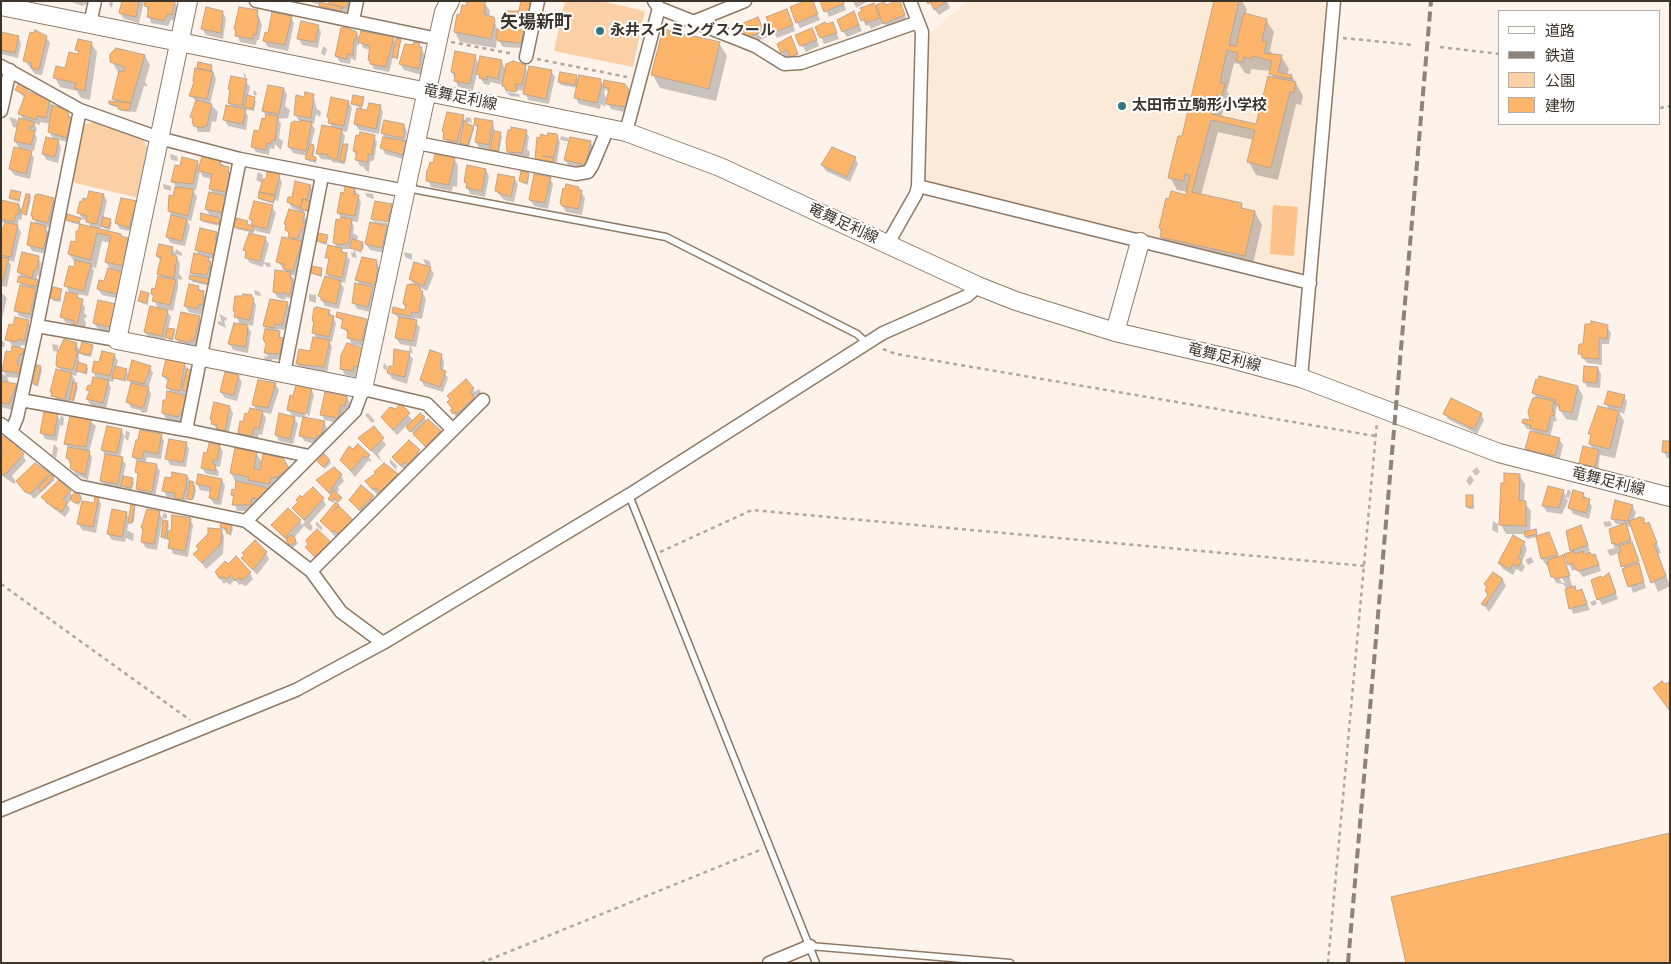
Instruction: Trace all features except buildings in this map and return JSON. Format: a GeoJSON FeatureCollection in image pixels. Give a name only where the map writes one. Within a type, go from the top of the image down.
{"type":"FeatureCollection","features":[{"type":"Feature","properties":{"kind":"main road"},"geometry":{"type":"LineString","coordinates":[[188,1],[118,340],[363,389],[391,250],[407,190],[444,12],[450,1]]}},
{"type":"Feature","properties":{"kind":"main road","name":"竜舞足利線"},"geometry":{"type":"LineString","coordinates":[[1,6],[626,132],[720,167],[887,245],[1016,301],[1115,332],[1232,359],[1301,378],[1499,453],[1670,497]]}},
{"type":"Feature","properties":{"kind":"main road"},"geometry":{"type":"LineString","coordinates":[[1115,332],[1140,242]]}},
{"type":"Feature","properties":{"kind":"street"},"geometry":{"type":"LineString","coordinates":[[90,24],[95,1]]}},
{"type":"Feature","properties":{"kind":"street"},"geometry":{"type":"LineString","coordinates":[[256,1],[438,39]]}},
{"type":"Feature","properties":{"kind":"street"},"geometry":{"type":"LineString","coordinates":[[353,20],[357,1]]}},
{"type":"Feature","properties":{"kind":"street"},"geometry":{"type":"LineString","coordinates":[[526,57],[538,1]]}},
{"type":"Feature","properties":{"kind":"street"},"geometry":{"type":"LineString","coordinates":[[693,22],[745,1]]}},
{"type":"Feature","properties":{"kind":"street"},"geometry":{"type":"LineString","coordinates":[[887,245],[916,194],[918,186],[922,32],[910,1]]}},
{"type":"Feature","properties":{"kind":"street"},"geometry":{"type":"LineString","coordinates":[[1301,378],[1334,1]]}},
{"type":"Feature","properties":{"kind":"street"},"geometry":{"type":"LineString","coordinates":[[626,132],[657,4],[693,22],[755,46],[784,64],[800,63],[918,22]]}},
{"type":"Feature","properties":{"kind":"street"},"geometry":{"type":"LineString","coordinates":[[1,111],[5,68],[80,110],[159,138],[240,159],[322,176],[407,190]]}},
{"type":"Feature","properties":{"kind":"street"},"geometry":{"type":"LineString","coordinates":[[80,110],[21,400],[6,428],[78,486],[246,521],[311,571],[341,612],[383,643]]}},
{"type":"Feature","properties":{"kind":"street"},"geometry":{"type":"LineString","coordinates":[[417,143],[576,174],[588,172],[608,128]]}},
{"type":"Feature","properties":{"kind":"street"},"geometry":{"type":"LineString","coordinates":[[186,430],[240,159]]}},
{"type":"Feature","properties":{"kind":"street"},"geometry":{"type":"LineString","coordinates":[[284,373],[322,176]]}},
{"type":"Feature","properties":{"kind":"street"},"geometry":{"type":"LineString","coordinates":[[918,186],[1310,283]]}},
{"type":"Feature","properties":{"kind":"street"},"geometry":{"type":"LineString","coordinates":[[1,810],[296,690],[383,643],[629,495],[883,333],[967,296],[978,286]]}},
{"type":"Feature","properties":{"kind":"street"},"geometry":{"type":"LineString","coordinates":[[37,326],[118,340]]}},
{"type":"Feature","properties":{"kind":"street"},"geometry":{"type":"LineString","coordinates":[[246,521],[355,411],[363,389],[427,404],[453,430]]}},
{"type":"Feature","properties":{"kind":"street"},"geometry":{"type":"LineString","coordinates":[[21,400],[186,430],[309,456]]}},
{"type":"Feature","properties":{"kind":"street"},"geometry":{"type":"LineString","coordinates":[[311,571],[483,400]]}},
{"type":"Feature","properties":{"kind":"street"},"geometry":{"type":"LineString","coordinates":[[769,963],[810,946]]}},
{"type":"Feature","properties":{"kind":"lane"},"geometry":{"type":"LineString","coordinates":[[407,190],[666,236],[857,334],[868,343]]}},
{"type":"Feature","properties":{"kind":"lane"},"geometry":{"type":"LineString","coordinates":[[629,495],[652,556],[771,846],[816,963]]}},
{"type":"Feature","properties":{"kind":"lane"},"geometry":{"type":"LineString","coordinates":[[810,946],[1010,963]]}},
{"type":"Feature","properties":{"kind":"path"},"geometry":{"type":"LineString","coordinates":[[1342,38],[1414,45]]}},
{"type":"Feature","properties":{"kind":"path"},"geometry":{"type":"LineString","coordinates":[[1440,47],[1498,54]]}},
{"type":"Feature","properties":{"kind":"path"},"geometry":{"type":"LineString","coordinates":[[868,343],[896,354],[1375,436]]}},
{"type":"Feature","properties":{"kind":"path"},"geometry":{"type":"LineString","coordinates":[[1328,963],[1379,408]]}},
{"type":"Feature","properties":{"kind":"path"},"geometry":{"type":"LineString","coordinates":[[652,556],[752,510],[1365,566]]}},
{"type":"Feature","properties":{"kind":"path"},"geometry":{"type":"LineString","coordinates":[[1,584],[203,729]]}},
{"type":"Feature","properties":{"kind":"path"},"geometry":{"type":"LineString","coordinates":[[481,963],[771,846]]}},
{"type":"Feature","properties":{"kind":"shaded area","name":"太田市立駒形小学校"},"geometry":{"type":"Polygon","coordinates":[[[968,1],[1321,2],[1327,9],[1304,270],[1300,274],[932,184],[923,176],[928,35],[968,1]]]}},
{"type":"Feature","properties":{"kind":"shaded area"},"geometry":{"type":"Polygon","coordinates":[[[1273,205],[1298,207],[1294,256],[1270,254],[1273,205]]]}},
{"type":"Feature","properties":{"kind":"green space","name":"永井スイミングスクール"},"geometry":{"type":"Polygon","coordinates":[[[565,1],[601,1],[645,11],[633,67],[554,51],[565,1]]]}},
{"type":"Feature","properties":{"kind":"green space"},"geometry":{"type":"Polygon","coordinates":[[[96,121],[143,138],[149,152],[139,198],[71,182],[83,125],[96,121]]]}},
{"type":"Feature","properties":{"kind":"railway"},"geometry":{"type":"LineString","coordinates":[[1348,963],[1431,1]]}},
{"type":"Feature","properties":{"kind":"place","name":"永井スイミングスクール"},"geometry":{"type":"Point","coordinates":[600,31]}},
{"type":"Feature","properties":{"kind":"place","name":"太田市立駒形小学校"},"geometry":{"type":"Point","coordinates":[1122,106]}},
{"type":"Feature","properties":{"kind":"district","name":"矢場新町"},"geometry":{"type":"Point","coordinates":[536,23]}}]}
